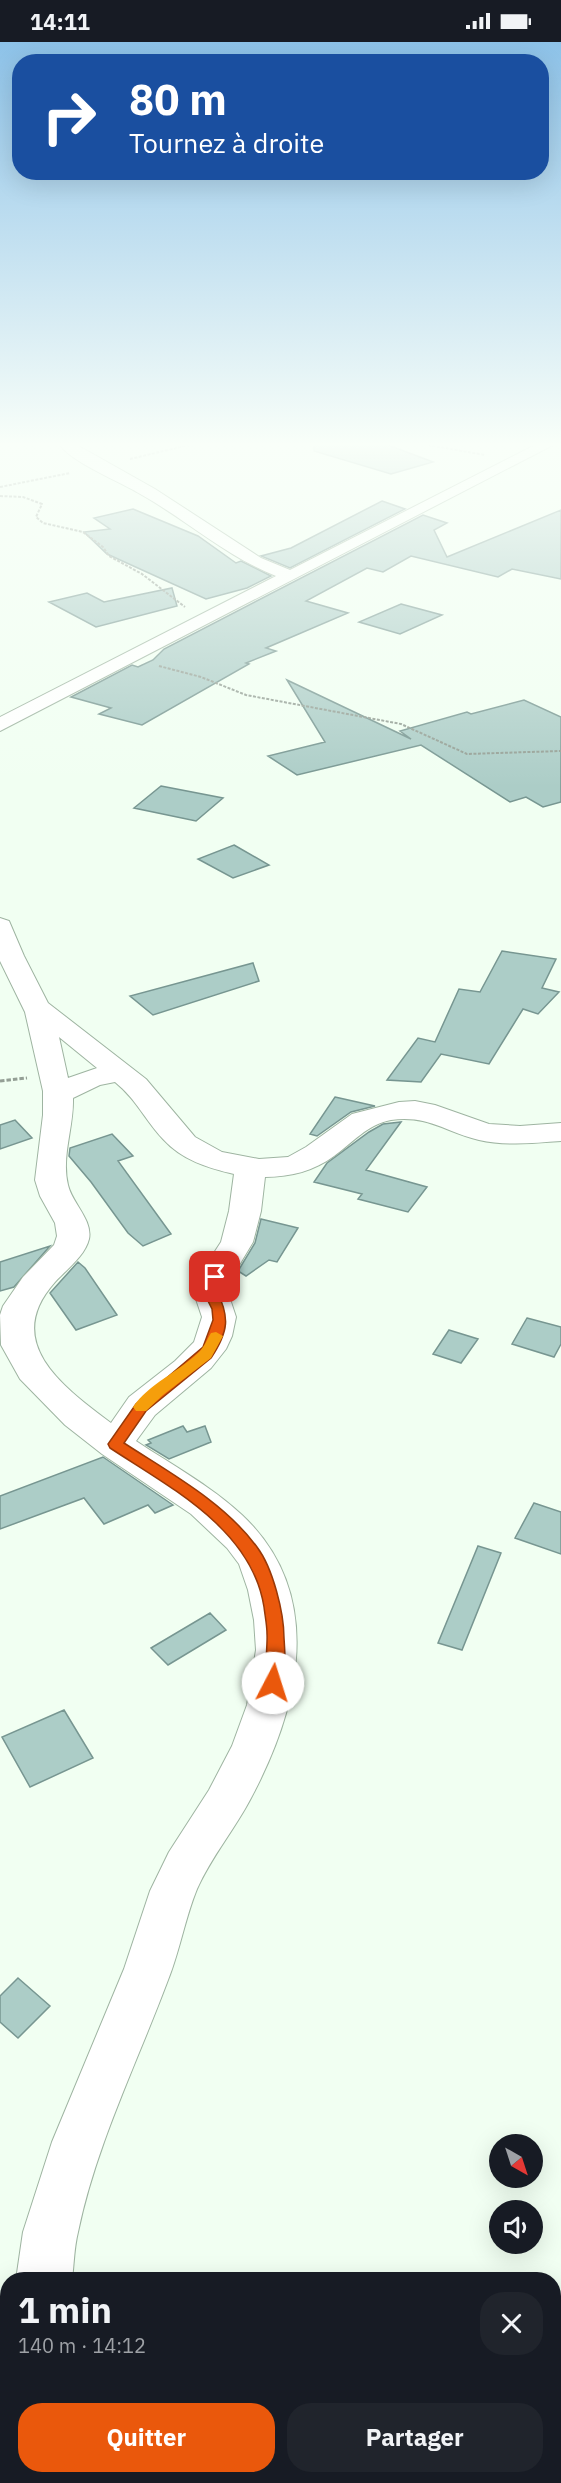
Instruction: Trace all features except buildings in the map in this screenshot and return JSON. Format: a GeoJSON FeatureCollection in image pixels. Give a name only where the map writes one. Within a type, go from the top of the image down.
{"type":"FeatureCollection","features":[{"type":"Feature","properties":{"kind":"street"},"geometry":{"type":"LineString","coordinates":[[250,559],[288,575]]}},
{"type":"Feature","properties":{"kind":"street"},"geometry":{"type":"LineString","coordinates":[[0,725],[205,622],[320,559]]}},
{"type":"Feature","properties":{"kind":"street"},"geometry":{"type":"LineString","coordinates":[[0,926],[12,958],[37,1008],[58,1094],[50,1178],[54,1197],[73,1228],[73,1239],[66,1251],[23,1296],[14,1319],[15,1337],[25,1360],[34,1373],[75,1414],[115,1444],[190,1492],[220,1518],[251,1551],[271,1598],[276,1630],[276,1660],[266,1716],[254,1747],[216,1819],[184,1866],[167,1904],[152,1960],[92,2105],[51,2228],[46,2272]]}},
{"type":"Feature","properties":{"kind":"street"},"geometry":{"type":"LineString","coordinates":[[37,1008],[57,1020],[121,1072],[151,1100],[167,1125],[185,1144],[213,1158],[251,1166],[282,1167],[302,1162],[328,1148],[366,1118],[406,1110],[426,1111],[479,1131],[495,1134],[561,1132]]}},
{"type":"Feature","properties":{"kind":"street"},"geometry":{"type":"LineString","coordinates":[[58,1094],[91,1078],[121,1072]]}},
{"type":"Feature","properties":{"kind":"street"},"geometry":{"type":"LineString","coordinates":[[115,1444],[141,1407],[206,1354],[215,1339],[220,1320],[209,1287],[237,1242],[245,1211],[251,1166]]}},
{"type":"Feature","properties":{"kind":"path"},"geometry":{"type":"LineString","coordinates":[[114,559],[142,574],[205,622]]}},
{"type":"Feature","properties":{"kind":"path"},"geometry":{"type":"LineString","coordinates":[[133,658],[201,677],[246,695],[401,724],[467,754],[561,751]]}},
{"type":"Feature","properties":{"kind":"slow traffic"},"geometry":{"type":"LineString","coordinates":[[141,1407],[206,1354],[216,1336]]}},
{"type":"Feature","properties":{"kind":"route"},"geometry":{"type":"LineString","coordinates":[[215,1277],[209,1289],[219,1309],[220,1320],[210,1348],[206,1354],[141,1407],[115,1444],[190,1492],[220,1518],[251,1551],[271,1598],[276,1630],[273,1683]]}}]}
